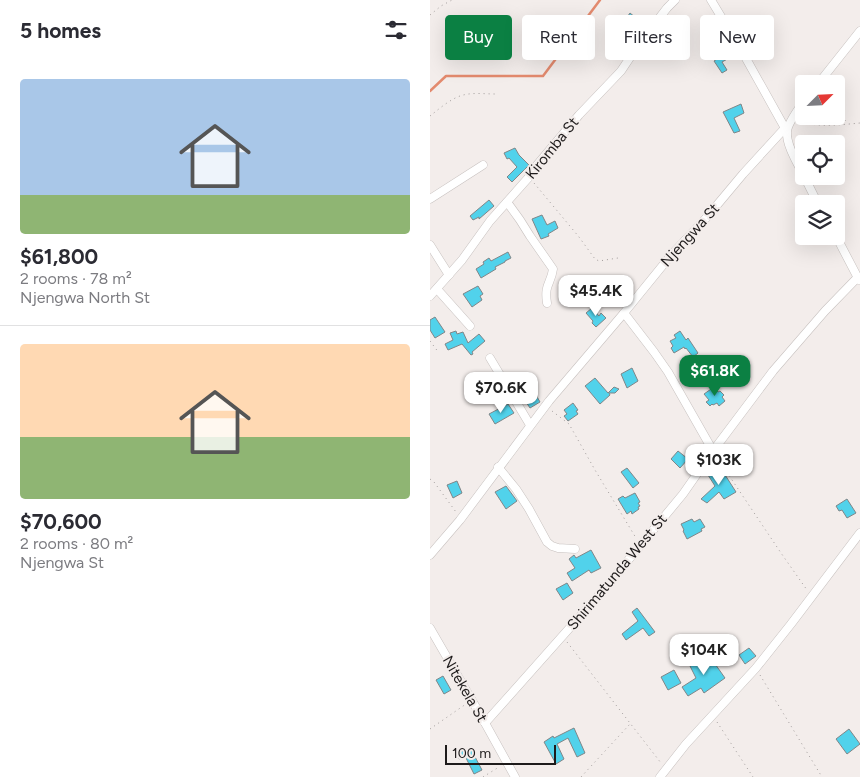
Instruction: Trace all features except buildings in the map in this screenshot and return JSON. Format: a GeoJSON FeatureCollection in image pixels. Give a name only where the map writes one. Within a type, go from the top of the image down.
{"type":"FeatureCollection","features":[{"type":"Feature","properties":{"kind":"street","name":"Kiromba St"},"geometry":{"type":"LineString","coordinates":[[430,296],[579,115],[621,71],[637,47],[675,0]]}},
{"type":"Feature","properties":{"kind":"street"},"geometry":{"type":"LineString","coordinates":[[711,0],[786,129],[795,157]]}},
{"type":"Feature","properties":{"kind":"street"},"geometry":{"type":"LineString","coordinates":[[825,75],[860,31]]}},
{"type":"Feature","properties":{"kind":"street","name":"Njengwa St"},"geometry":{"type":"LineString","coordinates":[[430,555],[460,520],[545,406],[672,254],[786,129],[795,114]]}},
{"type":"Feature","properties":{"kind":"street"},"geometry":{"type":"LineString","coordinates":[[430,198],[484,165]]}},
{"type":"Feature","properties":{"kind":"street"},"geometry":{"type":"LineString","coordinates":[[507,202],[553,269],[546,289],[547,302]]}},
{"type":"Feature","properties":{"kind":"street"},"geometry":{"type":"LineString","coordinates":[[430,245],[449,274]]}},
{"type":"Feature","properties":{"kind":"street"},"geometry":{"type":"LineString","coordinates":[[841,245],[859,279]]}},
{"type":"Feature","properties":{"kind":"street","name":"Shirimatunda West St"},"geometry":{"type":"LineString","coordinates":[[485,723],[606,587],[682,494],[773,371],[824,311],[859,279]]}},
{"type":"Feature","properties":{"kind":"street"},"geometry":{"type":"LineString","coordinates":[[436,289],[470,326]]}},
{"type":"Feature","properties":{"kind":"street"},"geometry":{"type":"LineString","coordinates":[[624,313],[668,372],[713,451]]}},
{"type":"Feature","properties":{"kind":"street"},"geometry":{"type":"LineString","coordinates":[[490,358],[530,425]]}},
{"type":"Feature","properties":{"kind":"street"},"geometry":{"type":"LineString","coordinates":[[498,467],[516,489],[547,542],[558,548],[575,549]]}},
{"type":"Feature","properties":{"kind":"street"},"geometry":{"type":"LineString","coordinates":[[660,777],[686,744],[756,668],[860,533]]}},
{"type":"Feature","properties":{"kind":"street","name":"Nitekela St"},"geometry":{"type":"LineString","coordinates":[[430,628],[514,777]]}},
{"type":"Feature","properties":{"kind":"path"},"geometry":{"type":"LineString","coordinates":[[430,15],[452,0]]}},
{"type":"Feature","properties":{"kind":"path"},"geometry":{"type":"LineString","coordinates":[[430,116],[461,95],[496,94]]}},
{"type":"Feature","properties":{"kind":"path"},"geometry":{"type":"LineString","coordinates":[[791,120],[809,124],[860,123]]}},
{"type":"Feature","properties":{"kind":"path"},"geometry":{"type":"LineString","coordinates":[[529,177],[595,258],[600,261],[618,258]]}},
{"type":"Feature","properties":{"kind":"path"},"geometry":{"type":"LineString","coordinates":[[430,341],[439,353]]}},
{"type":"Feature","properties":{"kind":"path"},"geometry":{"type":"LineString","coordinates":[[545,406],[569,424],[640,545]]}},
{"type":"Feature","properties":{"kind":"path"},"geometry":{"type":"LineString","coordinates":[[713,451],[812,596]]}},
{"type":"Feature","properties":{"kind":"path"},"geometry":{"type":"LineString","coordinates":[[430,479],[452,506],[460,520]]}},
{"type":"Feature","properties":{"kind":"path"},"geometry":{"type":"LineString","coordinates":[[562,636],[666,770]]}},
{"type":"Feature","properties":{"kind":"path"},"geometry":{"type":"LineString","coordinates":[[756,668],[822,777]]}},
{"type":"Feature","properties":{"kind":"path"},"geometry":{"type":"LineString","coordinates":[[430,729],[472,700]]}},
{"type":"Feature","properties":{"kind":"path"},"geometry":{"type":"LineString","coordinates":[[713,715],[753,777]]}},
{"type":"Feature","properties":{"kind":"path"},"geometry":{"type":"LineString","coordinates":[[581,777],[630,724]]}},
{"type":"Feature","properties":{"kind":"path"},"geometry":{"type":"LineString","coordinates":[[483,777],[506,762]]}},
{"type":"Feature","properties":{"kind":"waterway"},"geometry":{"type":"LineString","coordinates":[[430,91],[446,76],[543,76],[600,0]]}}]}
